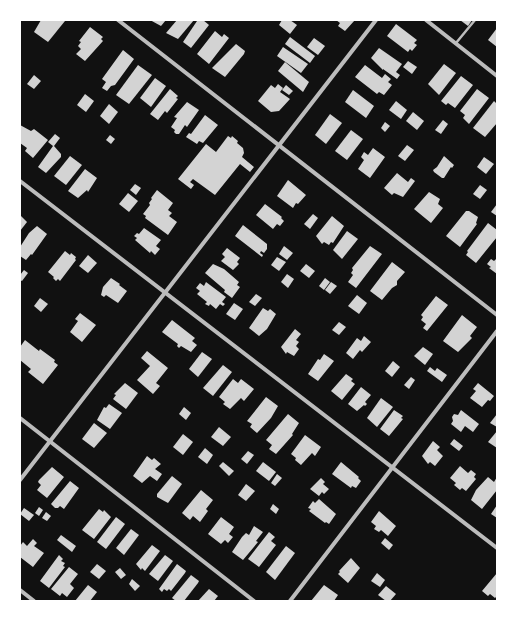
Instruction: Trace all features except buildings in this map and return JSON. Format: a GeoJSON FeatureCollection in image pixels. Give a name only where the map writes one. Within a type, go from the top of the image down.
{"type":"FeatureCollection","features":[{"type":"Feature","properties":{"kind":"street"},"geometry":{"type":"LineString","coordinates":[[118,20],[497,315]]}},
{"type":"Feature","properties":{"kind":"street"},"geometry":{"type":"LineString","coordinates":[[20,480],[376,20]]}},
{"type":"Feature","properties":{"kind":"street"},"geometry":{"type":"LineString","coordinates":[[426,20],[497,76]]}},
{"type":"Feature","properties":{"kind":"street"},"geometry":{"type":"LineString","coordinates":[[20,181],[497,548]]}},
{"type":"Feature","properties":{"kind":"street"},"geometry":{"type":"LineString","coordinates":[[290,601],[497,331]]}},
{"type":"Feature","properties":{"kind":"street"},"geometry":{"type":"LineString","coordinates":[[20,418],[254,601]]}},
{"type":"Feature","properties":{"kind":"street"},"geometry":{"type":"LineString","coordinates":[[20,590],[34,601]]}},
{"type":"Feature","properties":{"kind":"lane"},"geometry":{"type":"LineString","coordinates":[[456,44],[474,20]]}}]}
